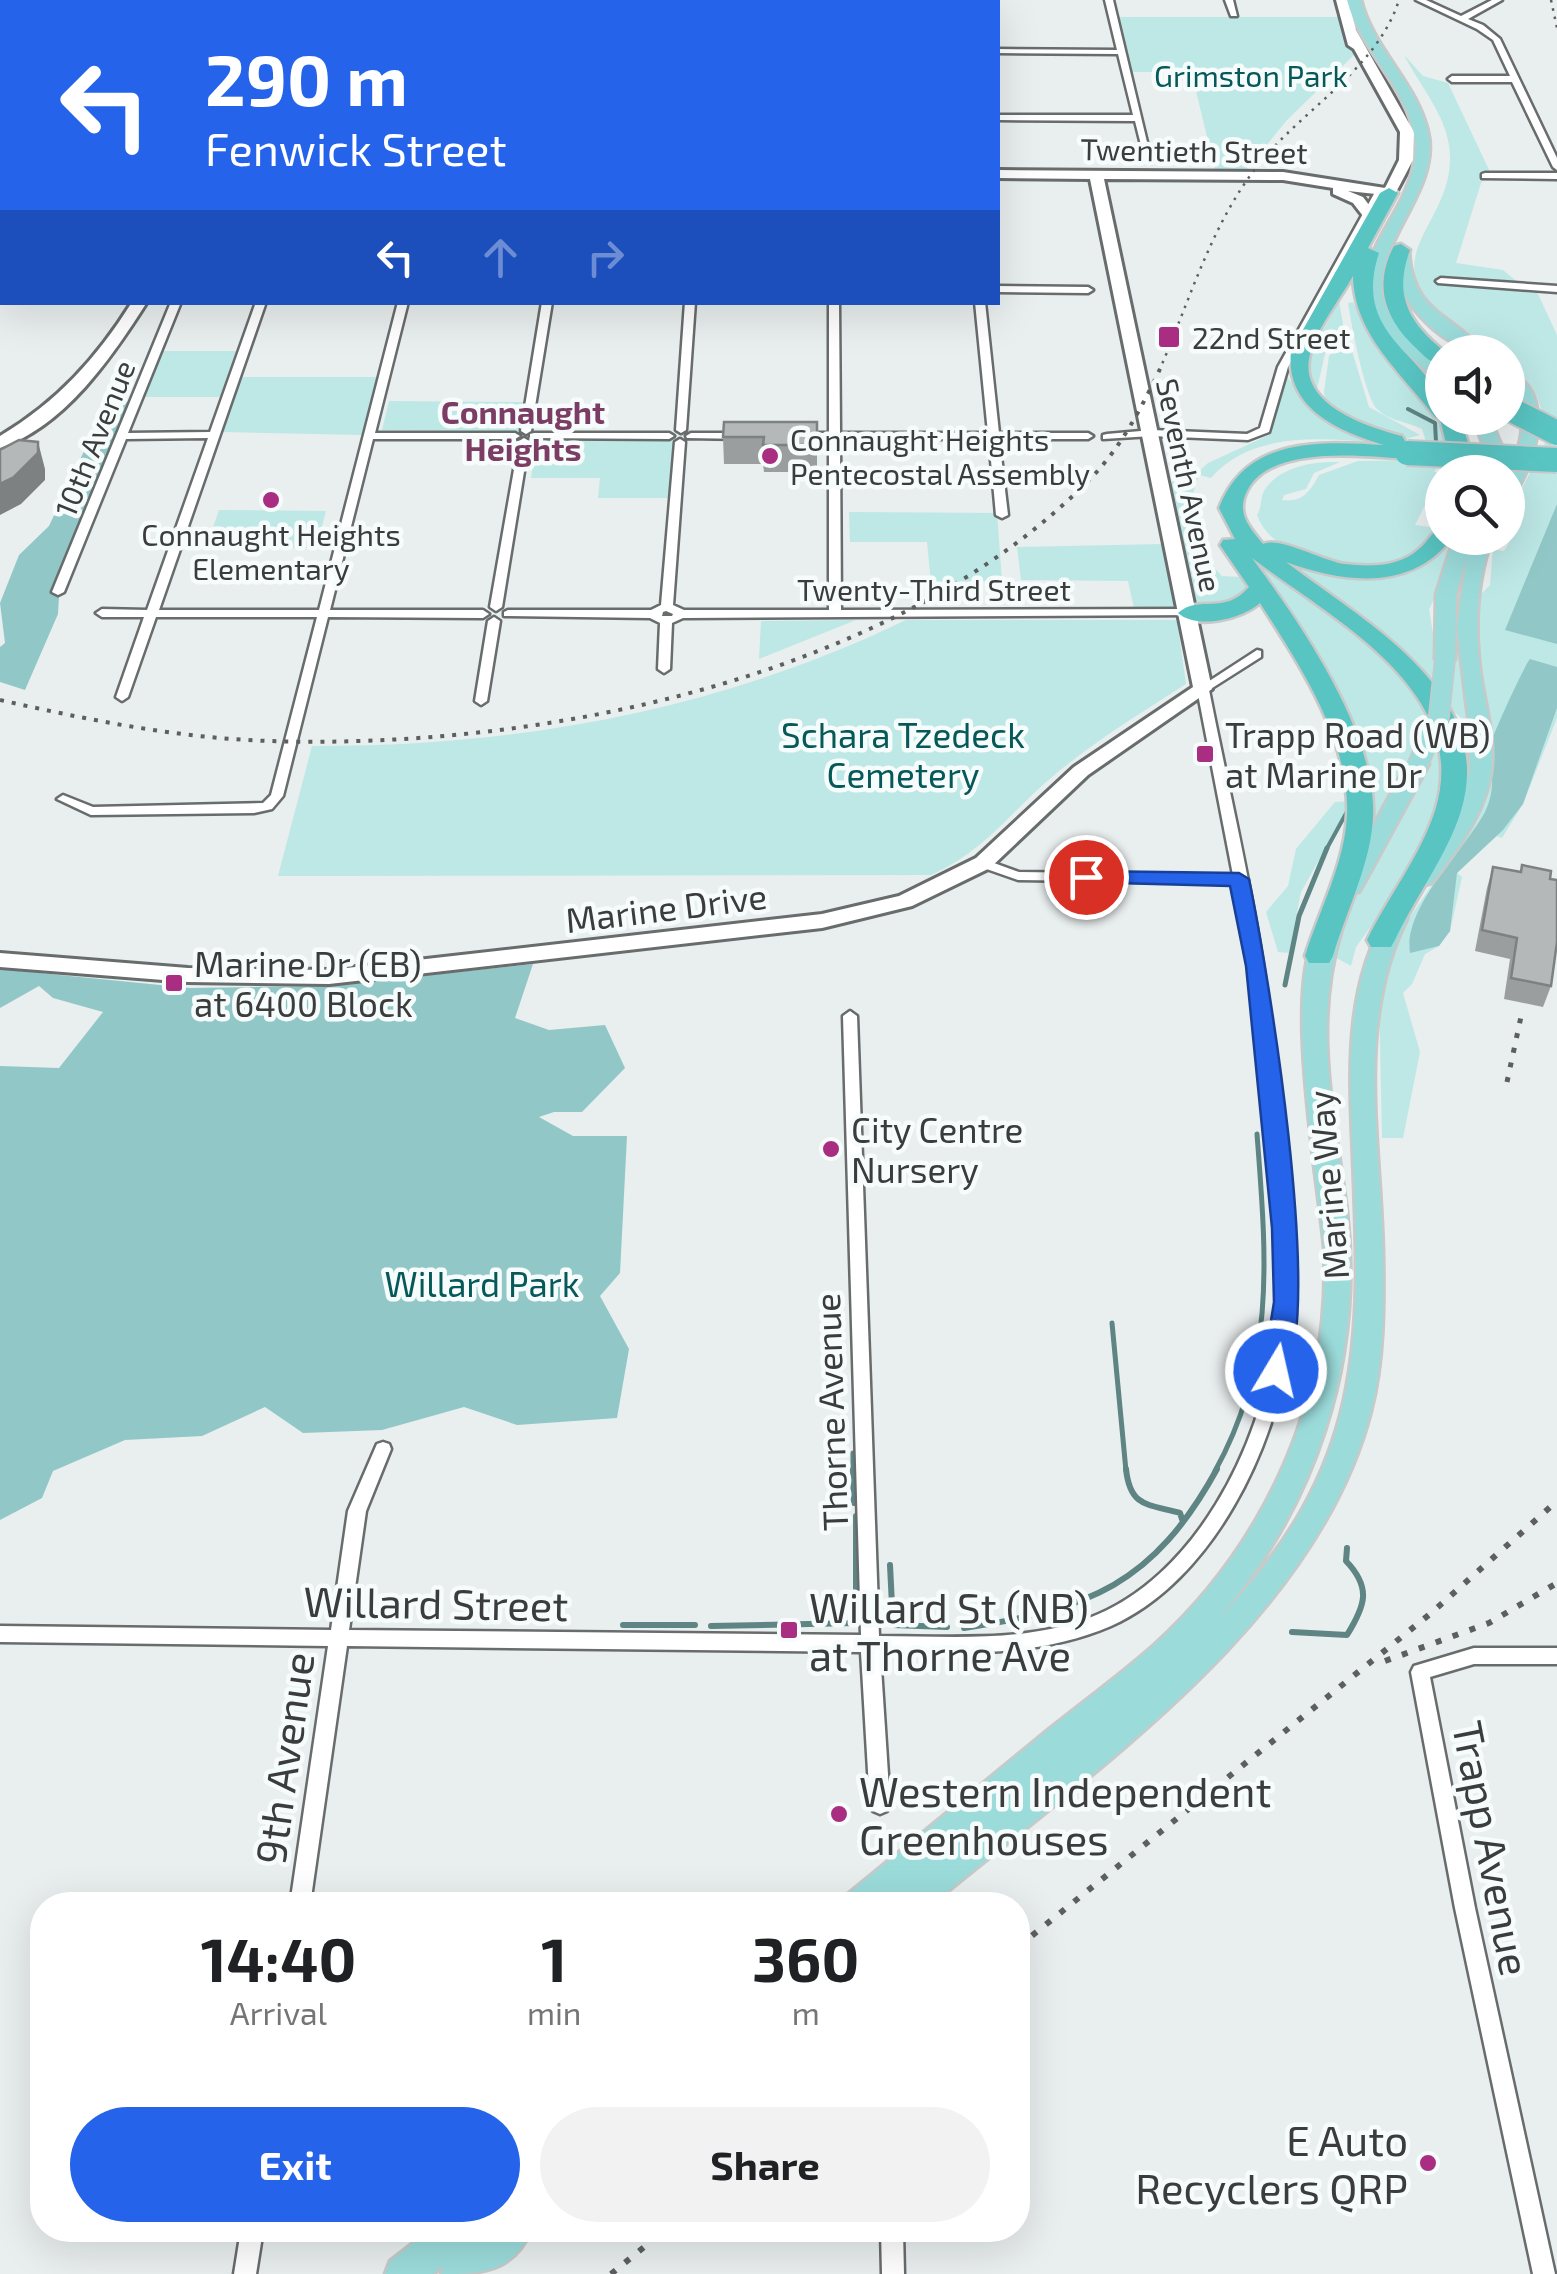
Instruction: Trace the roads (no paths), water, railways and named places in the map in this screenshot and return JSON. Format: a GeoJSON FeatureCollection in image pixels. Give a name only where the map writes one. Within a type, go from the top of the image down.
{"type":"FeatureCollection","features":[{"type":"Feature","properties":{"kind":"highway"},"geometry":{"type":"LineString","coordinates":[[1410,448],[1333,417],[1305,391],[1298,369],[1301,351],[1384,193],[1395,206],[1365,261],[1361,297],[1379,332],[1425,391]]}},
{"type":"Feature","properties":{"kind":"highway"},"geometry":{"type":"LineString","coordinates":[[1401,250],[1390,277],[1395,309],[1425,345]]}},
{"type":"Feature","properties":{"kind":"highway"},"geometry":{"type":"LineString","coordinates":[[1379,310],[1425,377]]}},
{"type":"Feature","properties":{"kind":"highway"},"geometry":{"type":"LineString","coordinates":[[1525,417],[1557,434]]}},
{"type":"Feature","properties":{"kind":"highway"},"geometry":{"type":"LineString","coordinates":[[1320,956],[1356,836],[1360,794],[1346,745],[1310,666],[1262,586],[1228,540],[1216,515],[1216,495],[1227,476],[1259,455],[1288,448],[1410,448],[1557,457]]}},
{"type":"Feature","properties":{"kind":"highway"},"geometry":{"type":"LineString","coordinates":[[1410,448],[1323,457],[1277,469],[1255,484],[1246,503],[1250,521],[1264,540],[1285,554],[1346,571],[1382,571],[1415,562],[1425,555]]}},
{"type":"Feature","properties":{"kind":"highway"},"geometry":{"type":"LineString","coordinates":[[1381,940],[1450,807],[1456,769],[1446,722],[1409,669],[1257,550],[1237,528],[1230,508],[1240,480],[1258,466],[1281,457],[1338,450],[1410,448]]}},
{"type":"Feature","properties":{"kind":"highway"},"geometry":{"type":"LineString","coordinates":[[1190,613],[1230,612],[1250,606],[1262,586]]}},
{"type":"Feature","properties":{"kind":"main road"},"geometry":{"type":"LineString","coordinates":[[1354,0],[1369,44],[1418,124],[1424,149],[1418,185],[1377,264],[1374,294],[1379,310],[1425,358]]}},
{"type":"Feature","properties":{"kind":"main road"},"geometry":{"type":"LineString","coordinates":[[1369,0],[1380,31],[1432,125],[1437,148],[1430,190],[1401,250],[1401,271],[1412,297],[1454,335]]}},
{"type":"Feature","properties":{"kind":"main road"},"geometry":{"type":"LineString","coordinates":[[1525,398],[1534,421],[1525,455]]}},
{"type":"Feature","properties":{"kind":"main road","name":"Marine Way"},"geometry":{"type":"LineString","coordinates":[[876,1892],[1178,1642],[1247,1564],[1278,1515],[1302,1464],[1322,1403],[1334,1344],[1337,1252],[1312,1006],[1320,956],[1340,906],[1418,764],[1439,716],[1446,594],[1458,555]]}},
{"type":"Feature","properties":{"kind":"main road","name":"Marine Way"},"geometry":{"type":"LineString","coordinates":[[922,1892],[1151,1704],[1254,1603],[1317,1512],[1357,1410],[1366,1345],[1371,1284],[1363,1042],[1370,977],[1381,940],[1457,832],[1475,794],[1482,750],[1470,672],[1467,596],[1478,555]]}},
{"type":"Feature","properties":{"kind":"main road"},"geometry":{"type":"LineString","coordinates":[[403,2274],[444,2242]]}},
{"type":"Feature","properties":{"kind":"main road"},"geometry":{"type":"LineString","coordinates":[[460,2274],[499,2242]]}},
{"type":"Feature","properties":{"kind":"street"},"geometry":{"type":"LineString","coordinates":[[1109,0],[1149,161]]}},
{"type":"Feature","properties":{"kind":"street"},"geometry":{"type":"LineString","coordinates":[[1229,0],[1234,14]]}},
{"type":"Feature","properties":{"kind":"street"},"geometry":{"type":"LineString","coordinates":[[1107,436],[1258,435],[1267,428],[1283,366],[1368,213],[1403,170],[1404,125],[1376,76],[1357,54],[1342,0]]}},
{"type":"Feature","properties":{"kind":"street"},"geometry":{"type":"LineString","coordinates":[[1420,0],[1496,39],[1557,167]]}},
{"type":"Feature","properties":{"kind":"street"},"geometry":{"type":"LineString","coordinates":[[1461,19],[1498,0]]}},
{"type":"Feature","properties":{"kind":"street"},"geometry":{"type":"LineString","coordinates":[[1000,51],[1122,52]]}},
{"type":"Feature","properties":{"kind":"street"},"geometry":{"type":"LineString","coordinates":[[1452,79],[1515,79]]}},
{"type":"Feature","properties":{"kind":"street"},"geometry":{"type":"LineString","coordinates":[[1000,118],[1138,118]]}},
{"type":"Feature","properties":{"kind":"street"},"geometry":{"type":"LineString","coordinates":[[1384,193],[1393,169],[1404,155]]}},
{"type":"Feature","properties":{"kind":"street"},"geometry":{"type":"LineString","coordinates":[[1317,180],[1370,177],[1393,169]]}},
{"type":"Feature","properties":{"kind":"street","name":"Twentieth Street"},"geometry":{"type":"LineString","coordinates":[[1000,174],[1272,175],[1384,193]]}},
{"type":"Feature","properties":{"kind":"street","name":"Seventh Avenue"},"geometry":{"type":"LineString","coordinates":[[1096,174],[1190,613],[1202,689]]}},
{"type":"Feature","properties":{"kind":"street"},"geometry":{"type":"LineString","coordinates":[[1484,176],[1557,176]]}},
{"type":"Feature","properties":{"kind":"street"},"geometry":{"type":"LineString","coordinates":[[1317,180],[1358,200],[1368,213]]}},
{"type":"Feature","properties":{"kind":"street"},"geometry":{"type":"LineString","coordinates":[[1441,281],[1557,289]]}},
{"type":"Feature","properties":{"kind":"street"},"geometry":{"type":"LineString","coordinates":[[1000,289],[1088,290]]}},
{"type":"Feature","properties":{"kind":"street"},"geometry":{"type":"LineString","coordinates":[[0,430],[73,375],[120,305]]}},
{"type":"Feature","properties":{"kind":"street"},"geometry":{"type":"LineString","coordinates":[[0,443],[79,388],[138,305]]}},
{"type":"Feature","properties":{"kind":"street","name":"10th Avenue"},"geometry":{"type":"LineString","coordinates":[[58,592],[175,305]]}},
{"type":"Feature","properties":{"kind":"street"},"geometry":{"type":"LineString","coordinates":[[122,697],[260,305]]}},
{"type":"Feature","properties":{"kind":"street"},"geometry":{"type":"LineString","coordinates":[[62,800],[90,811],[254,810],[267,806],[277,796],[403,305]]}},
{"type":"Feature","properties":{"kind":"street"},"geometry":{"type":"LineString","coordinates":[[481,701],[547,305]]}},
{"type":"Feature","properties":{"kind":"street"},"geometry":{"type":"LineString","coordinates":[[664,668],[690,305]]}},
{"type":"Feature","properties":{"kind":"street"},"geometry":{"type":"LineString","coordinates":[[834,305],[834,614]]}},
{"type":"Feature","properties":{"kind":"street"},"geometry":{"type":"LineString","coordinates":[[980,305],[1002,515]]}},
{"type":"Feature","properties":{"kind":"street"},"geometry":{"type":"LineString","coordinates":[[122,436],[215,435]]}},
{"type":"Feature","properties":{"kind":"street"},"geometry":{"type":"LineString","coordinates":[[369,436],[763,436]]}},
{"type":"Feature","properties":{"kind":"street"},"geometry":{"type":"LineString","coordinates":[[781,436],[1088,436]]}},
{"type":"Feature","properties":{"kind":"street","name":"Twenty-Third Street"},"geometry":{"type":"LineString","coordinates":[[102,613],[1190,613]]}},
{"type":"Feature","properties":{"kind":"street","name":"Marine Drive"},"geometry":{"type":"LineString","coordinates":[[0,960],[219,977],[324,978],[848,916],[925,893],[982,863],[1081,771],[1258,654]]}},
{"type":"Feature","properties":{"kind":"street"},"geometry":{"type":"LineString","coordinates":[[871,1645],[993,1644],[1054,1637],[1121,1612],[1173,1573],[1195,1548],[1240,1473],[1276,1371],[1286,1282],[1284,1228],[1256,966],[1202,689]]}},
{"type":"Feature","properties":{"kind":"street"},"geometry":{"type":"LineString","coordinates":[[982,863],[1018,876],[1239,879]]}},
{"type":"Feature","properties":{"kind":"street","name":"Thorne Avenue"},"geometry":{"type":"LineString","coordinates":[[850,1016],[880,1804]]}},
{"type":"Feature","properties":{"kind":"street","name":"9th Avenue"},"geometry":{"type":"LineString","coordinates":[[302,1892],[357,1511],[383,1449]]}},
{"type":"Feature","properties":{"kind":"street","name":"Willard Street"},"geometry":{"type":"LineString","coordinates":[[0,1634],[871,1645]]}},
{"type":"Feature","properties":{"kind":"street","name":"Trapp Avenue"},"geometry":{"type":"LineString","coordinates":[[1544,2274],[1420,1672],[1474,1656],[1557,1656]]}},
{"type":"Feature","properties":{"kind":"street"},"geometry":{"type":"LineString","coordinates":[[245,2274],[250,2242]]}},
{"type":"Feature","properties":{"kind":"street"},"geometry":{"type":"LineString","coordinates":[[892,2242],[893,2274]]}},
{"type":"Feature","properties":{"kind":"waterway"},"geometry":{"type":"LineString","coordinates":[[1408,409],[1435,423],[1436,442]]}},
{"type":"Feature","properties":{"kind":"waterway"},"geometry":{"type":"LineString","coordinates":[[1327,849],[1349,808]]}},
{"type":"Feature","properties":{"kind":"waterway"},"geometry":{"type":"LineString","coordinates":[[1285,985],[1299,916],[1327,849]]}},
{"type":"Feature","properties":{"kind":"waterway"},"geometry":{"type":"LineString","coordinates":[[1215,1471],[1235,1430],[1258,1347],[1264,1264],[1257,1134]]}},
{"type":"Feature","properties":{"kind":"waterway"},"geometry":{"type":"LineString","coordinates":[[1112,1323],[1126,1471]]}},
{"type":"Feature","properties":{"kind":"waterway"},"geometry":{"type":"LineString","coordinates":[[853,1453],[853,1469]]}},
{"type":"Feature","properties":{"kind":"waterway"},"geometry":{"type":"LineString","coordinates":[[853,1469],[854,1503]]}},
{"type":"Feature","properties":{"kind":"waterway"},"geometry":{"type":"LineString","coordinates":[[1126,1469],[1136,1497],[1149,1505],[1180,1513],[1183,1521]]}},
{"type":"Feature","properties":{"kind":"waterway"},"geometry":{"type":"LineString","coordinates":[[1183,1521],[1217,1469]]}},
{"type":"Feature","properties":{"kind":"waterway"},"geometry":{"type":"LineString","coordinates":[[711,1626],[856,1623],[856,1516]]}},
{"type":"Feature","properties":{"kind":"waterway"},"geometry":{"type":"LineString","coordinates":[[964,1628],[1048,1611],[1114,1585],[1142,1565],[1183,1521]]}},
{"type":"Feature","properties":{"kind":"waterway"},"geometry":{"type":"LineString","coordinates":[[1292,1632],[1347,1635],[1363,1597],[1360,1580],[1346,1561],[1347,1548]]}},
{"type":"Feature","properties":{"kind":"waterway"},"geometry":{"type":"LineString","coordinates":[[890,1565],[893,1625],[947,1627]]}},
{"type":"Feature","properties":{"kind":"waterway"},"geometry":{"type":"LineString","coordinates":[[623,1625],[695,1625]]}},
{"type":"Feature","properties":{"kind":"railway"},"geometry":{"type":"LineString","coordinates":[[1159,371],[1215,236],[1243,186],[1278,143],[1374,47],[1399,0]]}},
{"type":"Feature","properties":{"kind":"railway"},"geometry":{"type":"LineString","coordinates":[[1551,0],[1557,28]]}},
{"type":"Feature","properties":{"kind":"railway"},"geometry":{"type":"LineString","coordinates":[[0,700],[100,721],[201,736],[269,741],[374,740],[484,732],[597,714],[709,688],[817,651],[919,604],[1012,546],[1103,465],[1130,426],[1160,369]]}},
{"type":"Feature","properties":{"kind":"railway"},"geometry":{"type":"LineString","coordinates":[[1507,1082],[1522,1012]]}},
{"type":"Feature","properties":{"kind":"railway"},"geometry":{"type":"LineString","coordinates":[[1030,1937],[1430,1614],[1557,1501]]}},
{"type":"Feature","properties":{"kind":"railway"},"geometry":{"type":"LineString","coordinates":[[1385,1661],[1489,1623],[1557,1583]]}},
{"type":"Feature","properties":{"kind":"railway"},"geometry":{"type":"LineString","coordinates":[[611,2274],[650,2242]]}},
{"type":"Feature","properties":{"kind":"place","name":"22nd Street"},"geometry":{"type":"Point","coordinates":[1169,337]}},
{"type":"Feature","properties":{"kind":"place","name":"Connaught Heights Pentecostal Assembly"},"geometry":{"type":"Point","coordinates":[770,456]}},
{"type":"Feature","properties":{"kind":"place","name":"Connaught Heights Elementary"},"geometry":{"type":"Point","coordinates":[271,500]}},
{"type":"Feature","properties":{"kind":"place","name":"Trapp Road (WB) at Marine Dr"},"geometry":{"type":"Point","coordinates":[1205,754]}},
{"type":"Feature","properties":{"kind":"place","name":"Marine Dr (EB) at 6400 Block"},"geometry":{"type":"Point","coordinates":[174,983]}},
{"type":"Feature","properties":{"kind":"place","name":"City Centre Nursery"},"geometry":{"type":"Point","coordinates":[831,1149]}},
{"type":"Feature","properties":{"kind":"place","name":"Willard St (NB) at Thorne Ave"},"geometry":{"type":"Point","coordinates":[789,1630]}},
{"type":"Feature","properties":{"kind":"place","name":"Western Independent Greenhouses"},"geometry":{"type":"Point","coordinates":[839,1814]}},
{"type":"Feature","properties":{"kind":"place","name":"E Auto Recyclers QRP"},"geometry":{"type":"Point","coordinates":[1428,2163]}},
{"type":"Feature","properties":{"kind":"district","name":"Connaught Heights"},"geometry":{"type":"Point","coordinates":[523,430]}},
{"type":"Feature","properties":{"kind":"park label","name":"Grimston Park"},"geometry":{"type":"Point","coordinates":[1251,75]}},
{"type":"Feature","properties":{"kind":"park label","name":"Schara Tzedeck Cemetery"},"geometry":{"type":"Point","coordinates":[903,754]}},
{"type":"Feature","properties":{"kind":"park label","name":"Willard Park"},"geometry":{"type":"Point","coordinates":[482,1283]}}]}
